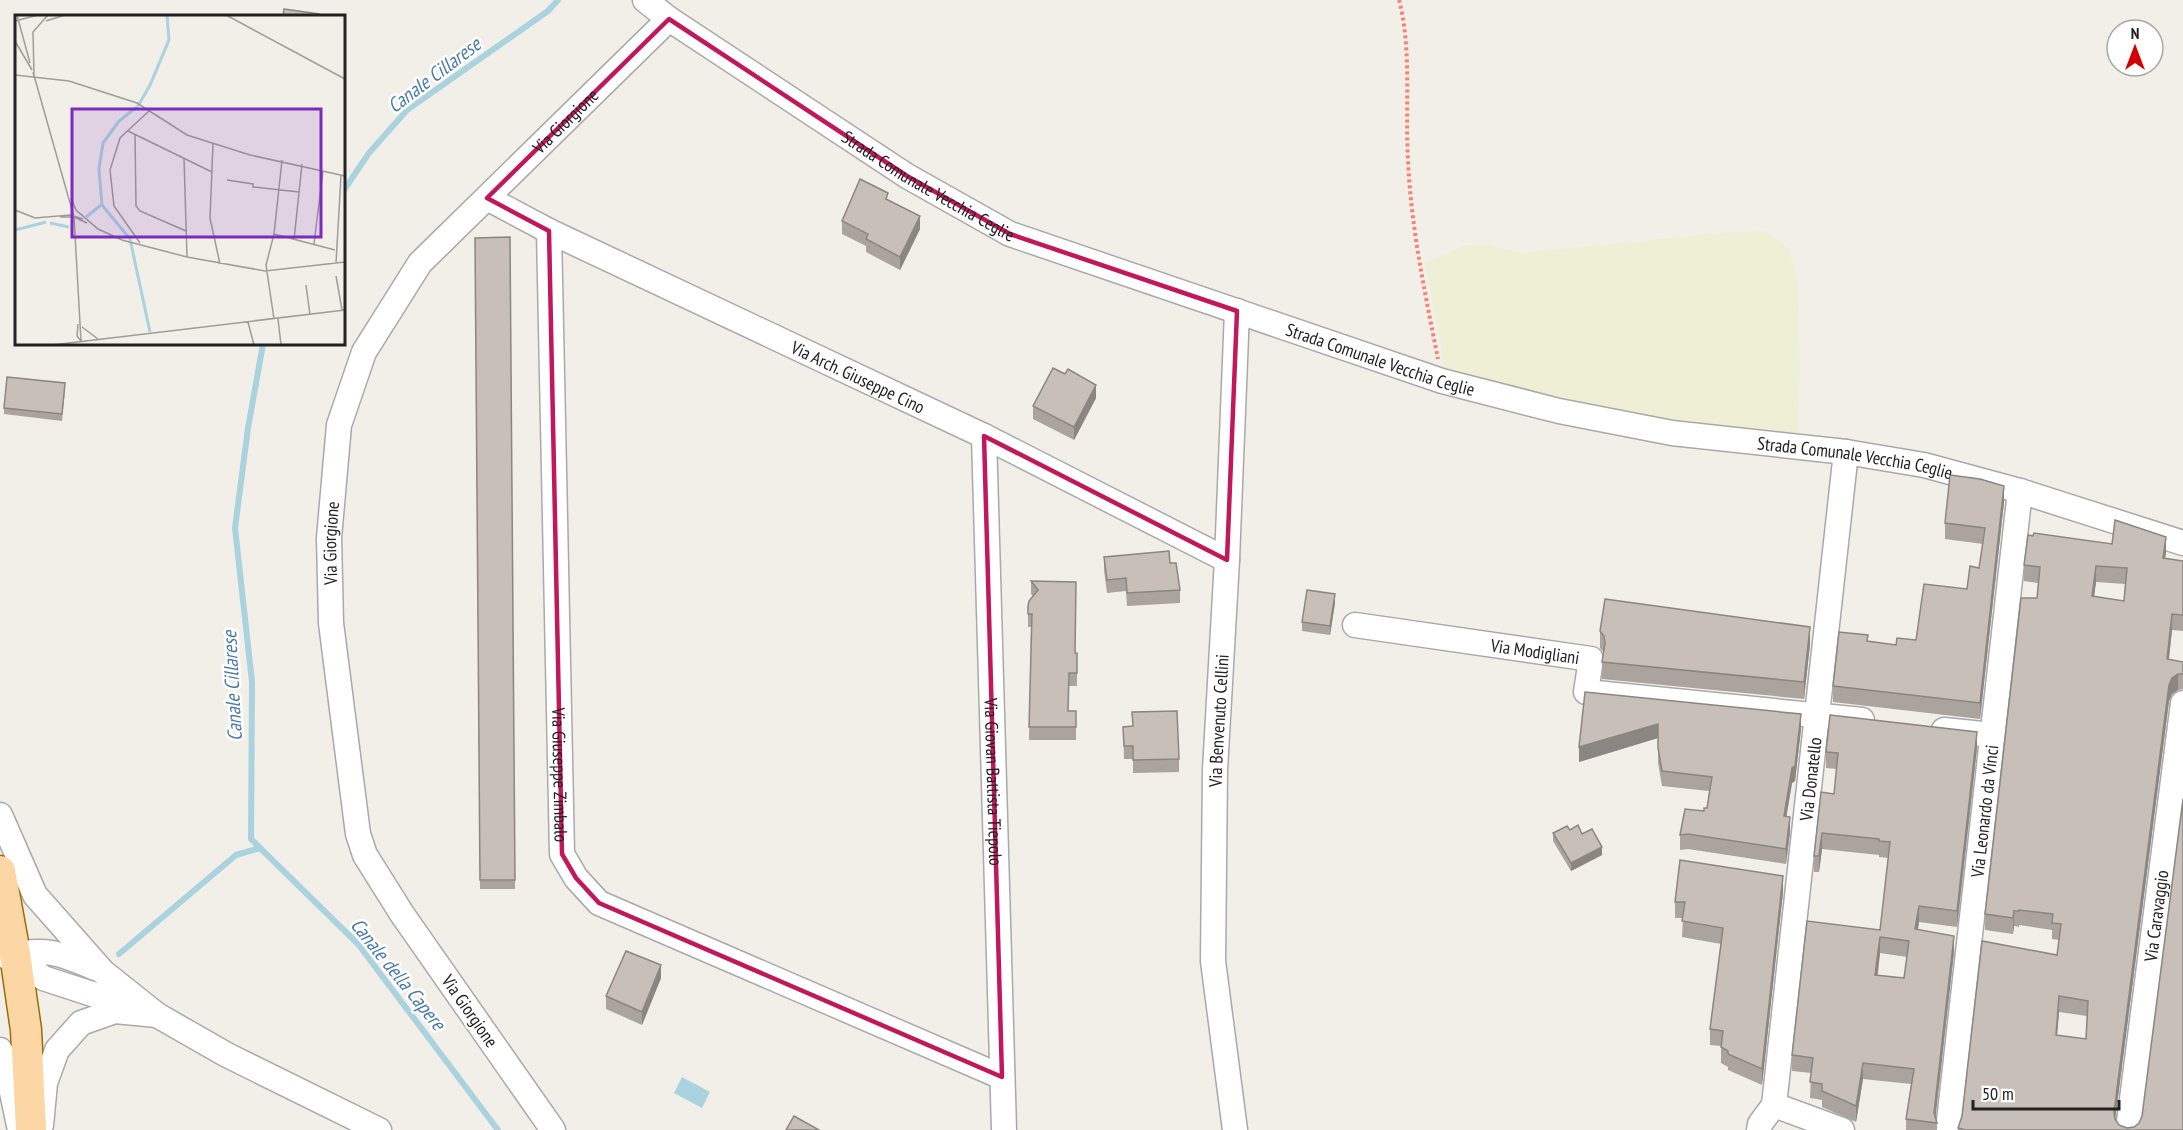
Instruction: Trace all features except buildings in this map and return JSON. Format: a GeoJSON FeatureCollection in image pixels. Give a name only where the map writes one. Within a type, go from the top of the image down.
{"type":"FeatureCollection","features":[{"type":"Feature","properties":{"kind":"main road"},"geometry":{"type":"LineString","coordinates":[[0,871],[5,951],[26,1030],[31,1130]]}},
{"type":"Feature","properties":{"kind":"street","name":"Strada Comunale Vecchia Ceglie"},"geometry":{"type":"LineString","coordinates":[[645,0],[669,19],[907,176],[1010,234],[1442,381],[1559,411],[1672,433],[1846,452],[1924,465],[2020,491],[2183,543]]}},
{"type":"Feature","properties":{"kind":"street","name":"Via Giorgione"},"geometry":{"type":"LineString","coordinates":[[553,1130],[402,914],[365,855],[358,834],[331,623],[329,538],[339,425],[364,352],[420,263],[669,19]]}},
{"type":"Feature","properties":{"kind":"street","name":"Via Arch. Giuseppe Cino"},"geometry":{"type":"LineString","coordinates":[[487,198],[549,231],[984,436],[1227,560]]}},
{"type":"Feature","properties":{"kind":"street","name":"Via Giuseppe Zimbalo"},"geometry":{"type":"LineString","coordinates":[[549,231],[562,854],[576,878],[599,903],[1002,1077]]}},
{"type":"Feature","properties":{"kind":"street","name":"Via Benvenuto Cellini"},"geometry":{"type":"LineString","coordinates":[[1235,1130],[1213,961],[1215,770],[1227,560],[1237,311]]}},
{"type":"Feature","properties":{"kind":"street","name":"Via Giovan Battista Tiepolo"},"geometry":{"type":"LineString","coordinates":[[984,436],[1004,1130]]}},
{"type":"Feature","properties":{"kind":"street","name":"Via Donatello"},"geometry":{"type":"LineString","coordinates":[[1774,1105],[1788,878],[1818,715],[1846,452]]}},
{"type":"Feature","properties":{"kind":"street","name":"Via Leonardo da Vinci"},"geometry":{"type":"LineString","coordinates":[[1948,1130],[2020,491]]}},
{"type":"Feature","properties":{"kind":"street","name":"Via Modigliani"},"geometry":{"type":"LineString","coordinates":[[1355,625],[1591,659],[1586,692],[1818,715]]}},
{"type":"Feature","properties":{"kind":"street","name":"Via Caravaggio"},"geometry":{"type":"LineString","coordinates":[[2128,1130],[2183,702]]}},
{"type":"Feature","properties":{"kind":"street"},"geometry":{"type":"LineString","coordinates":[[1818,715],[1888,723]]}},
{"type":"Feature","properties":{"kind":"street"},"geometry":{"type":"LineString","coordinates":[[1922,727],[1992,735]]}},
{"type":"Feature","properties":{"kind":"street"},"geometry":{"type":"LineString","coordinates":[[0,815],[35,895],[103,972],[157,1015],[227,1055],[379,1130]]}},
{"type":"Feature","properties":{"kind":"street"},"geometry":{"type":"LineString","coordinates":[[5,951],[59,953],[103,972]]}},
{"type":"Feature","properties":{"kind":"street"},"geometry":{"type":"LineString","coordinates":[[5,951],[43,978],[157,1015]]}},
{"type":"Feature","properties":{"kind":"street"},"geometry":{"type":"LineString","coordinates":[[40,1130],[45,1083],[57,1050],[81,1023],[115,1011],[157,1015]]}},
{"type":"Feature","properties":{"kind":"street"},"geometry":{"type":"LineString","coordinates":[[0,1050],[5,1059],[20,1130]]}},
{"type":"Feature","properties":{"kind":"street"},"geometry":{"type":"LineString","coordinates":[[1759,1130],[1760,1124],[1774,1105],[1842,1130]]}},
{"type":"Feature","properties":{"kind":"path"},"geometry":{"type":"LineString","coordinates":[[1399,0],[1405,22],[1407,160],[1414,236],[1442,381]]}},
{"type":"Feature","properties":{"kind":"highlighted area"},"geometry":{"type":"Polygon","coordinates":[[[669,19],[907,176],[1010,234],[1237,311],[1227,560],[984,436],[1002,1077],[599,903],[576,878],[562,854],[549,231],[487,198],[669,19]]]}},
{"type":"Feature","properties":{"kind":"green space"},"geometry":{"type":"Polygon","coordinates":[[[1766,231],[1788,248],[1797,275],[1800,365],[1798,435],[1715,429],[1532,393],[1445,368],[1425,263],[1466,245],[1490,245],[1522,253],[1718,233],[1766,231]]]}},
{"type":"Feature","properties":{"kind":"water"},"geometry":{"type":"Polygon","coordinates":[[[682,1077],[710,1092],[702,1108],[674,1093],[682,1077]]]}},
{"type":"Feature","properties":{"kind":"waterway","name":"Canale Cillarese"},"geometry":{"type":"LineString","coordinates":[[345,189],[369,153],[407,110],[548,11],[558,0]]}},
{"type":"Feature","properties":{"kind":"waterway","name":"Canale Cillarese"},"geometry":{"type":"LineString","coordinates":[[263,345],[248,428],[235,528],[252,682],[251,839],[358,944],[498,1130]]}},
{"type":"Feature","properties":{"kind":"waterway","name":"Canale Cillarese"},"geometry":{"type":"LineString","coordinates":[[119,954],[236,855],[260,848]]}},
{"type":"Feature","properties":{"kind":"water label","name":"Canale della Capere"},"geometry":{"type":"Point","coordinates":[398,974]}}]}
